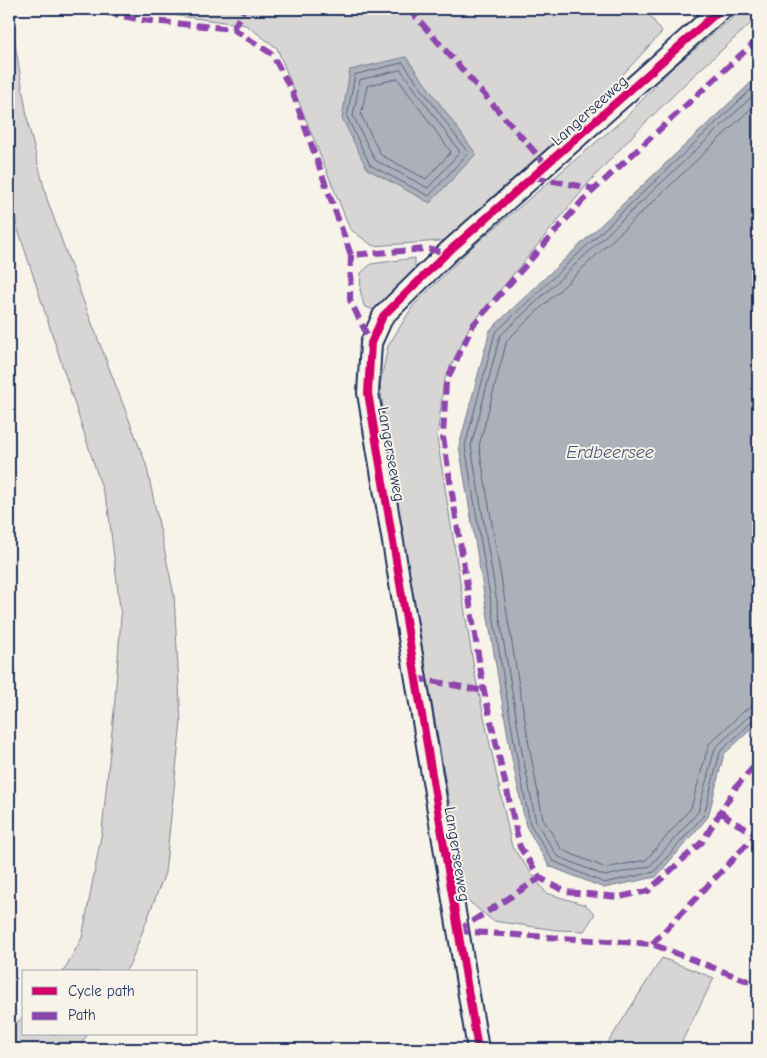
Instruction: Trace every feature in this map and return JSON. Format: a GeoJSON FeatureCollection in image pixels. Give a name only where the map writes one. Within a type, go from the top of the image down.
{"type":"FeatureCollection","features":[{"type":"Feature","properties":{"kind":"street","name":"Langerseeweg"},"geometry":{"type":"LineString","coordinates":[[478,1049],[368,393],[371,343],[383,316],[447,253],[721,9]]}},
{"type":"Feature","properties":{"kind":"shaded area"},"geometry":{"type":"Polygon","coordinates":[[[9,9],[17,9],[13,31],[29,128],[47,199],[83,300],[146,464],[174,595],[181,722],[165,873],[126,970],[64,970],[82,938],[102,831],[121,617],[108,507],[9,201],[9,9]]]}},
{"type":"Feature","properties":{"kind":"shaded area"},"geometry":{"type":"Polygon","coordinates":[[[127,9],[645,9],[662,32],[553,150],[453,240],[373,246],[350,229],[277,48],[246,25],[127,9]]]}},
{"type":"Feature","properties":{"kind":"shaded area"},"geometry":{"type":"Polygon","coordinates":[[[743,9],[758,9],[758,17],[692,77],[592,179],[469,328],[444,381],[437,438],[475,675],[512,847],[546,893],[586,905],[595,914],[584,931],[557,930],[493,921],[466,899],[389,456],[380,385],[388,346],[413,306],[472,247],[626,117],[671,69],[743,9]]]}},
{"type":"Feature","properties":{"kind":"shaded area"},"geometry":{"type":"Polygon","coordinates":[[[415,258],[415,268],[376,311],[364,306],[360,290],[361,273],[371,264],[415,258]]]}},
{"type":"Feature","properties":{"kind":"shaded area"},"geometry":{"type":"Polygon","coordinates":[[[662,958],[714,978],[678,1049],[604,1049],[662,958]]]}},
{"type":"Feature","properties":{"kind":"shaded area"},"geometry":{"type":"Polygon","coordinates":[[[22,1018],[22,1036],[87,1036],[77,1049],[9,1049],[9,1030],[22,1018]]]}},
{"type":"Feature","properties":{"kind":"water"},"geometry":{"type":"Polygon","coordinates":[[[406,57],[476,154],[430,203],[367,169],[342,118],[350,70],[406,57]]]}},
{"type":"Feature","properties":{"kind":"water","name":"Erdbeersee"},"geometry":{"type":"Polygon","coordinates":[[[758,76],[758,723],[724,754],[708,817],[656,877],[604,888],[549,866],[526,826],[511,754],[459,446],[490,330],[758,76]]]}},
{"type":"Feature","properties":{"kind":"marked path"},"geometry":{"type":"LineString","coordinates":[[89,9],[142,20],[233,29],[272,54],[292,91],[351,255],[427,249],[447,253]]}},
{"type":"Feature","properties":{"kind":"marked path"},"geometry":{"type":"LineString","coordinates":[[233,29],[244,9]]}},
{"type":"Feature","properties":{"kind":"marked path"},"geometry":{"type":"LineString","coordinates":[[409,9],[547,166]]}},
{"type":"Feature","properties":{"kind":"marked path"},"geometry":{"type":"LineString","coordinates":[[758,39],[583,200],[473,325],[446,382],[443,437],[484,691],[520,847],[540,878],[566,892],[619,897],[648,891],[702,842],[736,787],[758,762]]}},
{"type":"Feature","properties":{"kind":"marked path"},"geometry":{"type":"LineString","coordinates":[[534,177],[595,189]]}},
{"type":"Feature","properties":{"kind":"marked path"},"geometry":{"type":"LineString","coordinates":[[351,255],[350,300],[371,343]]}},
{"type":"Feature","properties":{"kind":"marked path"},"geometry":{"type":"LineString","coordinates":[[415,678],[484,691]]}},
{"type":"Feature","properties":{"kind":"marked path"},"geometry":{"type":"LineString","coordinates":[[721,812],[732,821],[757,835]]}},
{"type":"Feature","properties":{"kind":"marked path"},"geometry":{"type":"LineString","coordinates":[[652,944],[758,833]]}},
{"type":"Feature","properties":{"kind":"marked path"},"geometry":{"type":"LineString","coordinates":[[457,931],[540,878]]}},
{"type":"Feature","properties":{"kind":"marked path"},"geometry":{"type":"LineString","coordinates":[[457,931],[652,944],[758,985]]}},
{"type":"Feature","properties":{"kind":"cycle path"},"geometry":{"type":"LineString","coordinates":[[478,1049],[368,393],[371,343],[383,316],[447,253],[721,9]]}}]}
